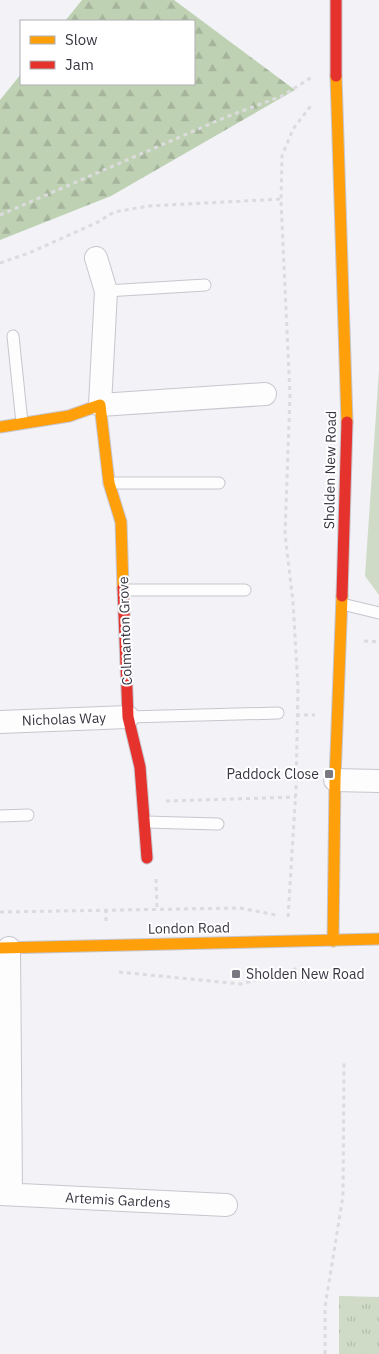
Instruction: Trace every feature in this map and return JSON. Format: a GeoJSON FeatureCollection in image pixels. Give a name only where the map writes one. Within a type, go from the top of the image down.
{"type":"FeatureCollection","features":[{"type":"Feature","properties":{"kind":"street","name":"Sholden New Road"},"geometry":{"type":"LineString","coordinates":[[333,941],[335,780],[348,452],[336,76],[336,0]]}},
{"type":"Feature","properties":{"kind":"street","name":"Colmanton Grove"},"geometry":{"type":"LineString","coordinates":[[96,258],[106,291],[100,404],[109,483],[121,522],[125,590],[128,717],[133,730],[146,822],[147,858]]}},
{"type":"Feature","properties":{"kind":"street"},"geometry":{"type":"LineString","coordinates":[[0,427],[69,416],[100,404],[266,394]]}},
{"type":"Feature","properties":{"kind":"street","name":"Nicholas Way"},"geometry":{"type":"LineString","coordinates":[[0,722],[128,717]]}},
{"type":"Feature","properties":{"kind":"street"},"geometry":{"type":"LineString","coordinates":[[335,780],[379,781]]}},
{"type":"Feature","properties":{"kind":"street","name":"London Road"},"geometry":{"type":"LineString","coordinates":[[5,948],[379,939]]}},
{"type":"Feature","properties":{"kind":"street","name":"Artemis Gardens"},"geometry":{"type":"LineString","coordinates":[[5,948],[5,1194],[226,1205]]}},
{"type":"Feature","properties":{"kind":"lane"},"geometry":{"type":"LineString","coordinates":[[106,291],[204,285]]}},
{"type":"Feature","properties":{"kind":"lane"},"geometry":{"type":"LineString","coordinates":[[13,336],[22,423]]}},
{"type":"Feature","properties":{"kind":"lane"},"geometry":{"type":"LineString","coordinates":[[109,483],[219,482]]}},
{"type":"Feature","properties":{"kind":"lane"},"geometry":{"type":"LineString","coordinates":[[125,590],[245,590]]}},
{"type":"Feature","properties":{"kind":"lane"},"geometry":{"type":"LineString","coordinates":[[341,604],[379,613]]}},
{"type":"Feature","properties":{"kind":"lane"},"geometry":{"type":"LineString","coordinates":[[128,717],[278,713]]}},
{"type":"Feature","properties":{"kind":"lane"},"geometry":{"type":"LineString","coordinates":[[0,816],[28,815]]}},
{"type":"Feature","properties":{"kind":"lane"},"geometry":{"type":"LineString","coordinates":[[146,822],[218,824]]}},
{"type":"Feature","properties":{"kind":"path"},"geometry":{"type":"LineString","coordinates":[[0,215],[226,117],[282,96],[336,62]]}},
{"type":"Feature","properties":{"kind":"path"},"geometry":{"type":"LineString","coordinates":[[288,918],[296,797],[298,715],[293,602],[286,534],[290,395],[282,156],[293,129],[336,76]]}},
{"type":"Feature","properties":{"kind":"path"},"geometry":{"type":"LineString","coordinates":[[0,264],[98,222],[114,212],[149,206],[282,199]]}},
{"type":"Feature","properties":{"kind":"path"},"geometry":{"type":"LineString","coordinates":[[278,713],[298,715],[338,714]]}},
{"type":"Feature","properties":{"kind":"path"},"geometry":{"type":"LineString","coordinates":[[160,801],[296,797]]}},
{"type":"Feature","properties":{"kind":"path"},"geometry":{"type":"LineString","coordinates":[[0,912],[240,908],[296,918]]}},
{"type":"Feature","properties":{"kind":"path"},"geometry":{"type":"LineString","coordinates":[[116,971],[241,984],[308,966]]}},
{"type":"Feature","properties":{"kind":"path"},"geometry":{"type":"LineString","coordinates":[[325,1354],[325,1307],[343,1196],[344,1061]]}},
{"type":"Feature","properties":{"kind":"green space"},"geometry":{"type":"Polygon","coordinates":[[[82,0],[174,0],[295,90],[111,196],[0,240],[0,100],[20,75],[20,85],[195,85],[195,20],[66,20],[82,0]]]}},
{"type":"Feature","properties":{"kind":"green space"},"geometry":{"type":"Polygon","coordinates":[[[379,370],[379,595],[365,576],[379,370]]]}},
{"type":"Feature","properties":{"kind":"green space"},"geometry":{"type":"Polygon","coordinates":[[[339,1296],[379,1297],[379,1354],[339,1354],[339,1296]]]}},
{"type":"Feature","properties":{"kind":"traffic: slow"},"geometry":{"type":"LineString","coordinates":[[336,76],[347,422]]}},
{"type":"Feature","properties":{"kind":"traffic: slow"},"geometry":{"type":"LineString","coordinates":[[0,427],[69,416],[100,405],[109,483],[121,522],[123,588]]}},
{"type":"Feature","properties":{"kind":"traffic: slow"},"geometry":{"type":"LineString","coordinates":[[333,941],[335,780],[342,596]]}},
{"type":"Feature","properties":{"kind":"traffic: slow"},"geometry":{"type":"LineString","coordinates":[[0,948],[379,939]]}},
{"type":"Feature","properties":{"kind":"traffic: jam"},"geometry":{"type":"LineString","coordinates":[[336,0],[336,76]]}},
{"type":"Feature","properties":{"kind":"traffic: jam"},"geometry":{"type":"LineString","coordinates":[[342,596],[347,422]]}},
{"type":"Feature","properties":{"kind":"traffic: jam"},"geometry":{"type":"LineString","coordinates":[[123,588],[128,717],[140,767],[147,858]]}},
{"type":"Feature","properties":{"kind":"place","name":"Paddock Close"},"geometry":{"type":"Point","coordinates":[329,774]}},
{"type":"Feature","properties":{"kind":"place","name":"Sholden New Road"},"geometry":{"type":"Point","coordinates":[236,974]}}]}
